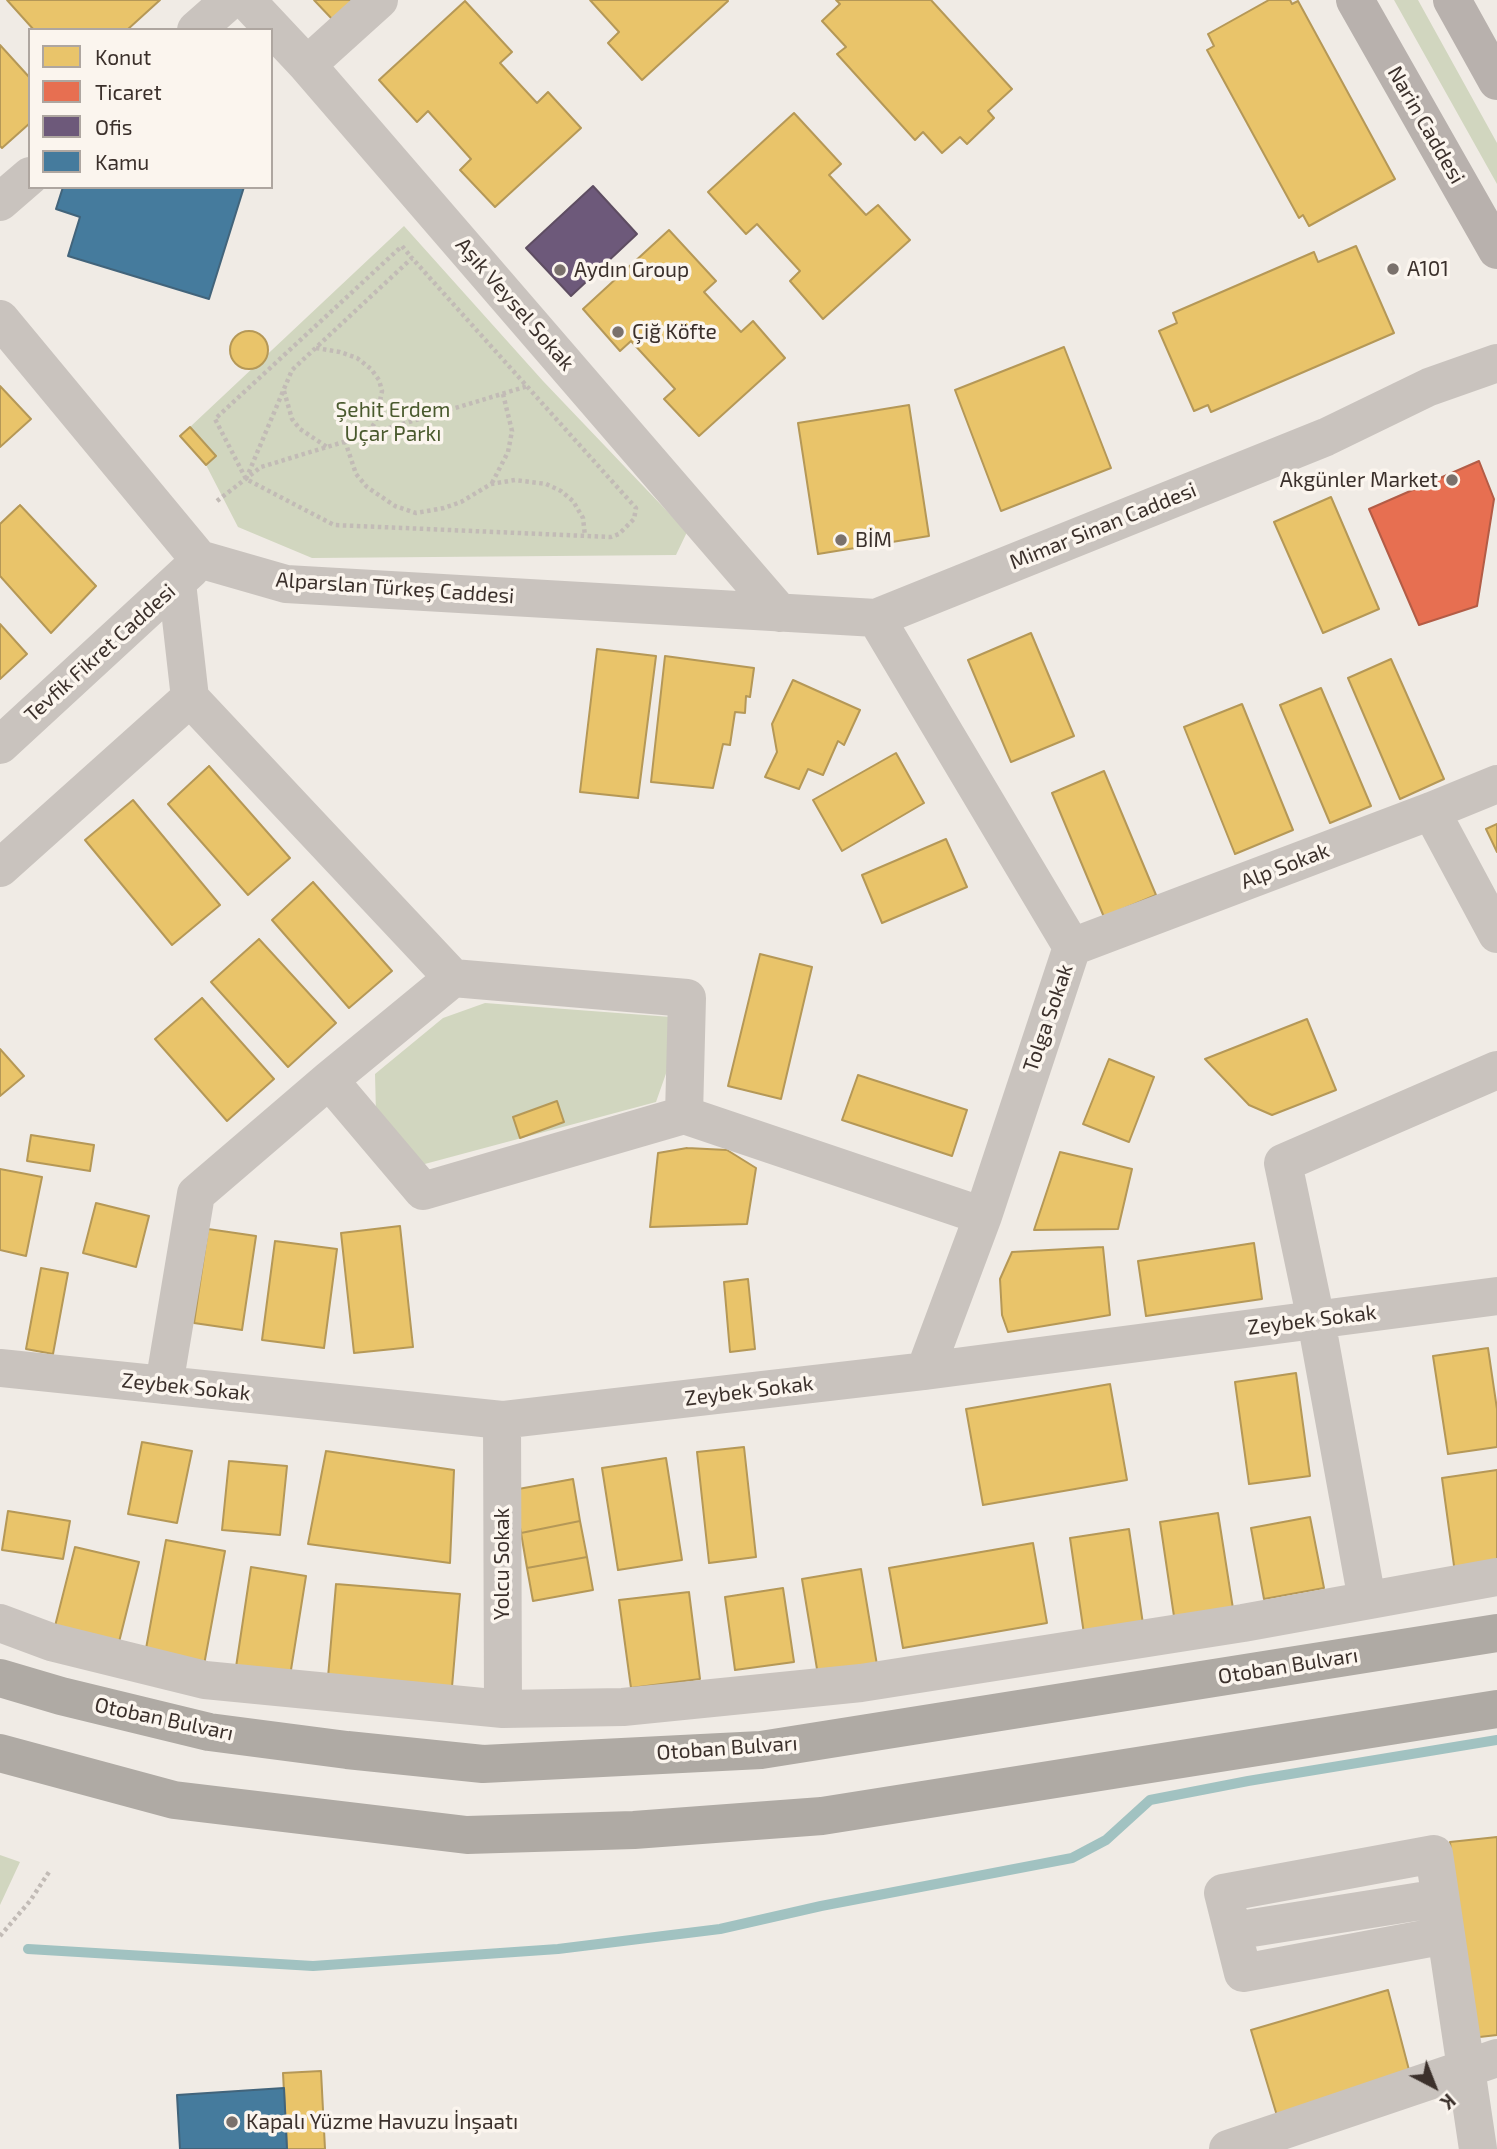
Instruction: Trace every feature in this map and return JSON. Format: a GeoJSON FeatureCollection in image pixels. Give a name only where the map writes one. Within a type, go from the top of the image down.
{"type":"FeatureCollection","features":[{"type":"Feature","properties":{"kind":"highway","name":"Otoban Bulvarı"},"geometry":{"type":"LineString","coordinates":[[0,1678],[208,1732],[482,1764],[761,1750],[1497,1633]]}},
{"type":"Feature","properties":{"kind":"highway"},"geometry":{"type":"LineString","coordinates":[[0,1753],[174,1800],[467,1835],[634,1830],[822,1816],[1497,1709]]}},
{"type":"Feature","properties":{"kind":"main road","name":"Narin Caddesi"},"geometry":{"type":"LineString","coordinates":[[1355,0],[1497,250]]}},
{"type":"Feature","properties":{"kind":"main road"},"geometry":{"type":"LineString","coordinates":[[1452,0],[1497,81]]}},
{"type":"Feature","properties":{"kind":"street"},"geometry":{"type":"LineString","coordinates":[[198,28],[230,0]]}},
{"type":"Feature","properties":{"kind":"street","name":"Aşık Veysel Sokak"},"geometry":{"type":"LineString","coordinates":[[246,0],[272,28]]}},
{"type":"Feature","properties":{"kind":"street"},"geometry":{"type":"LineString","coordinates":[[307,65],[380,0]]}},
{"type":"Feature","properties":{"kind":"street","name":"Aşık Veysel Sokak"},"geometry":{"type":"LineString","coordinates":[[273,29],[573,371],[780,613]]}},
{"type":"Feature","properties":{"kind":"street"},"geometry":{"type":"LineString","coordinates":[[0,202],[28,178]]}},
{"type":"Feature","properties":{"kind":"street"},"geometry":{"type":"LineString","coordinates":[[0,319],[188,571],[190,698],[453,978],[687,998],[684,1115]]}},
{"type":"Feature","properties":{"kind":"street","name":"Mimar Sinan Caddesi"},"geometry":{"type":"LineString","coordinates":[[695,608],[876,618],[1326,437],[1430,387],[1497,363]]}},
{"type":"Feature","properties":{"kind":"street","name":"Alparslan Türkeş Caddesi"},"geometry":{"type":"LineString","coordinates":[[188,571],[286,584],[695,608]]}},
{"type":"Feature","properties":{"kind":"street","name":"Tevfik Fikret Caddesi"},"geometry":{"type":"LineString","coordinates":[[0,745],[188,571]]}},
{"type":"Feature","properties":{"kind":"street","name":"Tolga Sokak"},"geometry":{"type":"LineString","coordinates":[[876,618],[1072,947],[983,1216],[925,1371]]}},
{"type":"Feature","properties":{"kind":"street"},"geometry":{"type":"LineString","coordinates":[[0,868],[190,698]]}},
{"type":"Feature","properties":{"kind":"street","name":"Alp Sokak"},"geometry":{"type":"LineString","coordinates":[[1072,947],[1431,811],[1497,783]]}},
{"type":"Feature","properties":{"kind":"street"},"geometry":{"type":"LineString","coordinates":[[1431,811],[1497,934]]}},
{"type":"Feature","properties":{"kind":"street"},"geometry":{"type":"LineString","coordinates":[[164,1385],[196,1194],[453,978]]}},
{"type":"Feature","properties":{"kind":"street"},"geometry":{"type":"LineString","coordinates":[[1367,1600],[1316,1320],[1283,1163],[1497,1070]]}},
{"type":"Feature","properties":{"kind":"street"},"geometry":{"type":"LineString","coordinates":[[329,1080],[423,1191],[684,1115],[983,1216]]}},
{"type":"Feature","properties":{"kind":"street","name":"Zeybek Sokak"},"geometry":{"type":"LineString","coordinates":[[0,1368],[502,1420],[925,1371],[1497,1296]]}},
{"type":"Feature","properties":{"kind":"street","name":"Yolcu Sokak"},"geometry":{"type":"LineString","coordinates":[[502,1420],[503,1709]]}},
{"type":"Feature","properties":{"kind":"street"},"geometry":{"type":"LineString","coordinates":[[0,1623],[51,1642],[205,1680],[503,1709],[623,1707],[861,1683],[1243,1623],[1497,1577]]}},
{"type":"Feature","properties":{"kind":"street"},"geometry":{"type":"LineString","coordinates":[[1446,1935],[1243,1973],[1223,1893],[1434,1854],[1446,1935],[1481,2064],[1478,2149]]}},
{"type":"Feature","properties":{"kind":"street"},"geometry":{"type":"LineString","coordinates":[[1228,2149],[1481,2064]]}},
{"type":"Feature","properties":{"kind":"path"},"geometry":{"type":"LineString","coordinates":[[402,246],[526,386],[636,508],[634,519],[619,534],[611,537],[334,524],[246,479],[215,419],[402,246]]}},
{"type":"Feature","properties":{"kind":"path"},"geometry":{"type":"LineString","coordinates":[[246,479],[292,370],[412,258]]}},
{"type":"Feature","properties":{"kind":"path"},"geometry":{"type":"LineString","coordinates":[[316,348],[329,349],[357,358],[371,369],[379,380],[383,391],[376,421],[368,434]]}},
{"type":"Feature","properties":{"kind":"path"},"geometry":{"type":"LineString","coordinates":[[217,501],[261,467],[573,371]]}},
{"type":"Feature","properties":{"kind":"path"},"geometry":{"type":"LineString","coordinates":[[284,390],[292,419],[300,429],[327,447]]}},
{"type":"Feature","properties":{"kind":"path"},"geometry":{"type":"LineString","coordinates":[[491,484],[508,452],[512,431],[502,394]]}},
{"type":"Feature","properties":{"kind":"path"},"geometry":{"type":"LineString","coordinates":[[345,441],[356,474],[366,487],[395,506],[416,513],[461,502],[491,484],[515,480],[546,484],[573,501],[583,518],[585,536]]}},
{"type":"Feature","properties":{"kind":"path"},"geometry":{"type":"LineString","coordinates":[[0,1936],[30,1901],[49,1872]]}},
{"type":"Feature","properties":{"kind":"green space"},"geometry":{"type":"Polygon","coordinates":[[[1394,0],[1418,0],[1497,143],[1497,184],[1394,0]]]}},
{"type":"Feature","properties":{"kind":"green space","name":"Şehit Erdem Uçar Parkı"},"geometry":{"type":"Polygon","coordinates":[[[404,226],[543,381],[687,532],[676,555],[312,558],[238,527],[206,465],[216,456],[190,427],[404,226]]]}},
{"type":"Feature","properties":{"kind":"green space"},"geometry":{"type":"Polygon","coordinates":[[[485,1003],[671,1017],[669,1065],[656,1102],[421,1165],[376,1114],[375,1074],[443,1018],[485,1003]]]}},
{"type":"Feature","properties":{"kind":"green space"},"geometry":{"type":"Polygon","coordinates":[[[0,1855],[20,1862],[0,1905],[0,1855]]]}},
{"type":"Feature","properties":{"kind":"building: Konut"},"geometry":{"type":"Polygon","coordinates":[[[7,0],[160,0],[129,28],[32,28],[7,0]]]}},
{"type":"Feature","properties":{"kind":"building: Konut"},"geometry":{"type":"Polygon","coordinates":[[[314,0],[353,0],[332,19],[314,0]]]}},
{"type":"Feature","properties":{"kind":"building: Konut"},"geometry":{"type":"Polygon","coordinates":[[[590,0],[728,1],[642,80],[608,43],[619,32],[590,0]]]}},
{"type":"Feature","properties":{"kind":"building: Konut"},"geometry":{"type":"Polygon","coordinates":[[[836,0],[931,0],[1012,89],[988,111],[994,118],[967,144],[960,137],[942,153],[923,132],[915,140],[837,54],[846,47],[822,21],[840,4],[836,0]]]}},
{"type":"Feature","properties":{"kind":"building: Konut"},"geometry":{"type":"Polygon","coordinates":[[[1269,0],[1290,0],[1292,4],[1298,1],[1395,179],[1309,226],[1303,215],[1299,218],[1207,50],[1214,46],[1208,34],[1269,0]]]}},
{"type":"Feature","properties":{"kind":"building: Konut"},"geometry":{"type":"Polygon","coordinates":[[[465,1],[512,52],[500,63],[537,103],[548,92],[581,128],[495,207],[460,170],[471,159],[428,111],[417,122],[379,80],[465,1]]]}},
{"type":"Feature","properties":{"kind":"building: Konut"},"geometry":{"type":"Polygon","coordinates":[[[0,45],[28,76],[28,125],[2,148],[0,45]]]}},
{"type":"Feature","properties":{"kind":"building: Konut"},"geometry":{"type":"Polygon","coordinates":[[[794,113],[841,164],[829,175],[866,215],[878,205],[910,240],[823,319],[790,281],[800,271],[757,224],[746,234],[708,192],[794,113]]]}},
{"type":"Feature","properties":{"kind":"building: Konut"},"geometry":{"type":"Polygon","coordinates":[[[669,230],[716,281],[704,292],[741,332],[753,321],[785,358],[699,436],[664,399],[675,389],[631,341],[620,351],[583,309],[669,230]]]}},
{"type":"Feature","properties":{"kind":"building: Konut"},"geometry":{"type":"Polygon","coordinates":[[[1356,246],[1394,333],[1211,412],[1208,405],[1194,411],[1159,331],[1177,323],[1173,313],[1314,252],[1318,262],[1356,246]]]}},
{"type":"Feature","properties":{"kind":"building: Konut"},"geometry":{"type":"Polygon","coordinates":[[[249,331],[263,336],[268,350],[263,364],[249,369],[235,364],[230,350],[235,336],[249,331]]]}},
{"type":"Feature","properties":{"kind":"building: Konut"},"geometry":{"type":"Polygon","coordinates":[[[1064,347],[1111,468],[1001,511],[955,390],[1064,347]]]}},
{"type":"Feature","properties":{"kind":"building: Konut"},"geometry":{"type":"Polygon","coordinates":[[[0,386],[31,419],[0,447],[0,386]]]}},
{"type":"Feature","properties":{"kind":"building: Konut"},"geometry":{"type":"Polygon","coordinates":[[[909,405],[929,536],[818,554],[798,423],[909,405]]]}},
{"type":"Feature","properties":{"kind":"building: Konut"},"geometry":{"type":"Polygon","coordinates":[[[190,427],[216,456],[206,465],[180,436],[190,427]]]}},
{"type":"Feature","properties":{"kind":"building: Konut"},"geometry":{"type":"Polygon","coordinates":[[[1331,497],[1379,609],[1323,633],[1274,522],[1331,497]]]}},
{"type":"Feature","properties":{"kind":"building: Konut"},"geometry":{"type":"Polygon","coordinates":[[[20,505],[96,586],[51,633],[0,576],[0,524],[20,505]]]}},
{"type":"Feature","properties":{"kind":"building: Konut"},"geometry":{"type":"Polygon","coordinates":[[[0,624],[27,654],[0,679],[0,624]]]}},
{"type":"Feature","properties":{"kind":"building: Konut"},"geometry":{"type":"Polygon","coordinates":[[[1031,633],[1074,736],[1011,762],[968,660],[1031,633]]]}},
{"type":"Feature","properties":{"kind":"building: Konut"},"geometry":{"type":"Polygon","coordinates":[[[597,649],[656,656],[638,798],[580,792],[597,649]]]}},
{"type":"Feature","properties":{"kind":"building: Konut"},"geometry":{"type":"Polygon","coordinates":[[[665,656],[754,668],[750,697],[746,696],[745,713],[735,712],[730,745],[723,744],[713,788],[651,782],[665,656]]]}},
{"type":"Feature","properties":{"kind":"building: Konut"},"geometry":{"type":"Polygon","coordinates":[[[1391,659],[1444,779],[1400,799],[1348,678],[1391,659]]]}},
{"type":"Feature","properties":{"kind":"building: Konut"},"geometry":{"type":"Polygon","coordinates":[[[793,680],[860,710],[844,745],[838,741],[823,775],[808,769],[799,789],[765,777],[777,752],[772,724],[793,680]]]}},
{"type":"Feature","properties":{"kind":"building: Konut"},"geometry":{"type":"Polygon","coordinates":[[[1321,688],[1371,806],[1330,823],[1280,705],[1321,688]]]}},
{"type":"Feature","properties":{"kind":"building: Konut"},"geometry":{"type":"Polygon","coordinates":[[[1242,704],[1293,830],[1235,854],[1184,727],[1242,704]]]}},
{"type":"Feature","properties":{"kind":"building: Konut"},"geometry":{"type":"Polygon","coordinates":[[[896,753],[924,803],[842,851],[813,800],[896,753]]]}},
{"type":"Feature","properties":{"kind":"building: Konut"},"geometry":{"type":"Polygon","coordinates":[[[209,766],[290,858],[248,895],[168,804],[209,766]]]}},
{"type":"Feature","properties":{"kind":"building: Konut"},"geometry":{"type":"Polygon","coordinates":[[[1104,771],[1156,895],[1104,917],[1052,793],[1104,771]]]}},
{"type":"Feature","properties":{"kind":"building: Konut"},"geometry":{"type":"Polygon","coordinates":[[[133,800],[220,905],[172,945],[85,840],[133,800]]]}},
{"type":"Feature","properties":{"kind":"building: Konut"},"geometry":{"type":"Polygon","coordinates":[[[1497,824],[1497,852],[1486,829],[1497,824]]]}},
{"type":"Feature","properties":{"kind":"building: Konut"},"geometry":{"type":"Polygon","coordinates":[[[946,839],[967,887],[882,923],[862,875],[946,839]]]}},
{"type":"Feature","properties":{"kind":"building: Konut"},"geometry":{"type":"Polygon","coordinates":[[[313,882],[392,971],[349,1008],[272,920],[313,882]]]}},
{"type":"Feature","properties":{"kind":"building: Konut"},"geometry":{"type":"Polygon","coordinates":[[[259,939],[336,1023],[288,1067],[211,982],[259,939]]]}},
{"type":"Feature","properties":{"kind":"building: Konut"},"geometry":{"type":"Polygon","coordinates":[[[760,954],[812,967],[781,1099],[728,1086],[760,954]]]}},
{"type":"Feature","properties":{"kind":"building: Konut"},"geometry":{"type":"Polygon","coordinates":[[[202,998],[274,1079],[227,1121],[155,1039],[202,998]]]}},
{"type":"Feature","properties":{"kind":"building: Konut"},"geometry":{"type":"Polygon","coordinates":[[[1307,1019],[1336,1090],[1272,1115],[1249,1105],[1205,1059],[1307,1019]]]}},
{"type":"Feature","properties":{"kind":"building: Konut"},"geometry":{"type":"Polygon","coordinates":[[[0,1049],[24,1076],[0,1096],[0,1049]]]}},
{"type":"Feature","properties":{"kind":"building: Konut"},"geometry":{"type":"Polygon","coordinates":[[[1109,1059],[1154,1077],[1129,1142],[1083,1124],[1109,1059]]]}},
{"type":"Feature","properties":{"kind":"building: Konut"},"geometry":{"type":"Polygon","coordinates":[[[858,1075],[967,1110],[952,1156],[842,1120],[858,1075]]]}},
{"type":"Feature","properties":{"kind":"building: Konut"},"geometry":{"type":"Polygon","coordinates":[[[557,1101],[564,1122],[520,1138],[513,1117],[557,1101]]]}},
{"type":"Feature","properties":{"kind":"building: Konut"},"geometry":{"type":"Polygon","coordinates":[[[31,1135],[94,1145],[90,1171],[27,1161],[31,1135]]]}},
{"type":"Feature","properties":{"kind":"building: Konut"},"geometry":{"type":"Polygon","coordinates":[[[687,1148],[727,1150],[756,1168],[747,1224],[650,1227],[658,1153],[687,1148]]]}},
{"type":"Feature","properties":{"kind":"building: Konut"},"geometry":{"type":"Polygon","coordinates":[[[1060,1152],[1132,1169],[1118,1229],[1034,1230],[1060,1152]]]}},
{"type":"Feature","properties":{"kind":"building: Konut"},"geometry":{"type":"Polygon","coordinates":[[[0,1169],[42,1177],[26,1256],[0,1250],[0,1169]]]}},
{"type":"Feature","properties":{"kind":"building: Konut"},"geometry":{"type":"Polygon","coordinates":[[[96,1203],[149,1216],[136,1267],[83,1253],[96,1203]]]}},
{"type":"Feature","properties":{"kind":"building: Konut"},"geometry":{"type":"Polygon","coordinates":[[[400,1226],[413,1347],[354,1353],[341,1233],[400,1226]]]}},
{"type":"Feature","properties":{"kind":"building: Konut"},"geometry":{"type":"Polygon","coordinates":[[[208,1229],[256,1236],[242,1330],[194,1323],[208,1229]]]}},
{"type":"Feature","properties":{"kind":"building: Konut"},"geometry":{"type":"Polygon","coordinates":[[[275,1241],[337,1249],[324,1348],[262,1340],[275,1241]]]}},
{"type":"Feature","properties":{"kind":"building: Konut"},"geometry":{"type":"Polygon","coordinates":[[[1254,1243],[1262,1299],[1146,1316],[1138,1261],[1254,1243]]]}},
{"type":"Feature","properties":{"kind":"building: Konut"},"geometry":{"type":"Polygon","coordinates":[[[1103,1247],[1110,1315],[1008,1332],[1002,1315],[1000,1279],[1012,1252],[1103,1247]]]}},
{"type":"Feature","properties":{"kind":"building: Konut"},"geometry":{"type":"Polygon","coordinates":[[[41,1268],[68,1273],[53,1354],[26,1349],[41,1268]]]}},
{"type":"Feature","properties":{"kind":"building: Konut"},"geometry":{"type":"Polygon","coordinates":[[[748,1279],[755,1349],[730,1352],[724,1282],[748,1279]]]}},
{"type":"Feature","properties":{"kind":"building: Konut"},"geometry":{"type":"Polygon","coordinates":[[[1488,1348],[1497,1409],[1497,1447],[1448,1454],[1433,1356],[1488,1348]]]}},
{"type":"Feature","properties":{"kind":"building: Konut"},"geometry":{"type":"Polygon","coordinates":[[[1296,1373],[1310,1476],[1249,1484],[1235,1382],[1296,1373]]]}},
{"type":"Feature","properties":{"kind":"building: Konut"},"geometry":{"type":"Polygon","coordinates":[[[1110,1384],[1127,1480],[983,1505],[966,1409],[1110,1384]]]}},
{"type":"Feature","properties":{"kind":"building: Konut"},"geometry":{"type":"Polygon","coordinates":[[[142,1442],[192,1451],[177,1523],[128,1514],[142,1442]]]}},
{"type":"Feature","properties":{"kind":"building: Konut"},"geometry":{"type":"Polygon","coordinates":[[[744,1447],[756,1557],[709,1563],[697,1452],[744,1447]]]}},
{"type":"Feature","properties":{"kind":"building: Konut"},"geometry":{"type":"Polygon","coordinates":[[[326,1451],[454,1470],[450,1563],[308,1544],[326,1451]]]}},
{"type":"Feature","properties":{"kind":"building: Konut"},"geometry":{"type":"Polygon","coordinates":[[[666,1458],[682,1560],[618,1570],[602,1468],[666,1458]]]}},
{"type":"Feature","properties":{"kind":"building: Konut"},"geometry":{"type":"Polygon","coordinates":[[[229,1461],[287,1466],[280,1535],[222,1530],[229,1461]]]}},
{"type":"Feature","properties":{"kind":"building: Konut"},"geometry":{"type":"Polygon","coordinates":[[[1497,1470],[1497,1567],[1455,1573],[1442,1478],[1497,1470]]]}},
{"type":"Feature","properties":{"kind":"building: Konut"},"geometry":{"type":"Polygon","coordinates":[[[573,1479],[580,1521],[521,1533],[513,1490],[573,1479]]]}},
{"type":"Feature","properties":{"kind":"building: Konut"},"geometry":{"type":"Polygon","coordinates":[[[8,1511],[70,1521],[63,1559],[2,1550],[8,1511]]]}},
{"type":"Feature","properties":{"kind":"building: Konut"},"geometry":{"type":"Polygon","coordinates":[[[1218,1513],[1234,1615],[1175,1623],[1160,1522],[1218,1513]]]}},
{"type":"Feature","properties":{"kind":"building: Konut"},"geometry":{"type":"Polygon","coordinates":[[[1310,1517],[1324,1588],[1264,1599],[1251,1528],[1310,1517]]]}},
{"type":"Feature","properties":{"kind":"building: Konut"},"geometry":{"type":"Polygon","coordinates":[[[580,1521],[587,1557],[527,1568],[521,1533],[580,1521]]]}},
{"type":"Feature","properties":{"kind":"building: Konut"},"geometry":{"type":"Polygon","coordinates":[[[1129,1529],[1143,1624],[1084,1634],[1070,1538],[1129,1529]]]}},
{"type":"Feature","properties":{"kind":"building: Konut"},"geometry":{"type":"Polygon","coordinates":[[[166,1540],[225,1551],[204,1665],[145,1654],[166,1540]]]}},
{"type":"Feature","properties":{"kind":"building: Konut"},"geometry":{"type":"Polygon","coordinates":[[[1033,1543],[1047,1623],[903,1648],[889,1568],[1033,1543]]]}},
{"type":"Feature","properties":{"kind":"building: Konut"},"geometry":{"type":"Polygon","coordinates":[[[75,1547],[139,1562],[116,1654],[52,1638],[75,1547]]]}},
{"type":"Feature","properties":{"kind":"building: Konut"},"geometry":{"type":"Polygon","coordinates":[[[587,1557],[593,1590],[533,1601],[527,1568],[587,1557]]]}},
{"type":"Feature","properties":{"kind":"building: Konut"},"geometry":{"type":"Polygon","coordinates":[[[251,1567],[306,1576],[290,1676],[236,1667],[251,1567]]]}},
{"type":"Feature","properties":{"kind":"building: Konut"},"geometry":{"type":"Polygon","coordinates":[[[861,1569],[878,1671],[819,1681],[802,1579],[861,1569]]]}},
{"type":"Feature","properties":{"kind":"building: Konut"},"geometry":{"type":"Polygon","coordinates":[[[336,1584],[460,1594],[452,1687],[328,1677],[336,1584]]]}},
{"type":"Feature","properties":{"kind":"building: Konut"},"geometry":{"type":"Polygon","coordinates":[[[783,1588],[794,1662],[735,1670],[725,1597],[783,1588]]]}},
{"type":"Feature","properties":{"kind":"building: Konut"},"geometry":{"type":"Polygon","coordinates":[[[689,1592],[700,1679],[631,1688],[619,1600],[689,1592]]]}},
{"type":"Feature","properties":{"kind":"building: Konut"},"geometry":{"type":"Polygon","coordinates":[[[1497,1837],[1497,2035],[1471,2038],[1450,1842],[1497,1837]]]}},
{"type":"Feature","properties":{"kind":"building: Konut"},"geometry":{"type":"Polygon","coordinates":[[[1388,1990],[1409,2070],[1278,2119],[1251,2030],[1388,1990]]]}},
{"type":"Feature","properties":{"kind":"building: Konut"},"geometry":{"type":"Polygon","coordinates":[[[321,2071],[325,2149],[287,2149],[283,2073],[321,2071]]]}},
{"type":"Feature","properties":{"kind":"building: Ticaret"},"geometry":{"type":"Polygon","coordinates":[[[1479,461],[1494,499],[1477,606],[1419,625],[1369,509],[1479,461]]]}},
{"type":"Feature","properties":{"kind":"building: Ofis"},"geometry":{"type":"Polygon","coordinates":[[[593,186],[637,234],[571,296],[526,248],[593,186]]]}},
{"type":"Feature","properties":{"kind":"building: Kamu"},"geometry":{"type":"Polygon","coordinates":[[[62,189],[243,189],[209,299],[68,256],[80,217],[56,209],[62,189]]]}},
{"type":"Feature","properties":{"kind":"building: Kamu","name":"Kapalı Yüzme Havuzu İnşaatı"},"geometry":{"type":"Polygon","coordinates":[[[284,2088],[287,2149],[180,2149],[177,2095],[284,2088]]]}},
{"type":"Feature","properties":{"kind":"waterway"},"geometry":{"type":"LineString","coordinates":[[28,1949],[313,1966],[558,1949],[720,1929],[821,1906],[1072,1858],[1106,1840],[1150,1800],[1497,1740]]}},
{"type":"Feature","properties":{"kind":"place","name":"A101"},"geometry":{"type":"Point","coordinates":[1393,269]}},
{"type":"Feature","properties":{"kind":"place","name":"Aydın Group"},"geometry":{"type":"Point","coordinates":[560,270]}},
{"type":"Feature","properties":{"kind":"place","name":"Çiğ Köfte"},"geometry":{"type":"Point","coordinates":[618,332]}},
{"type":"Feature","properties":{"kind":"place","name":"Akgünler Market"},"geometry":{"type":"Point","coordinates":[1452,480]}},
{"type":"Feature","properties":{"kind":"place","name":"BİM"},"geometry":{"type":"Point","coordinates":[841,540]}},
{"type":"Feature","properties":{"kind":"place","name":"Kapalı Yüzme Havuzu İnşaatı"},"geometry":{"type":"Point","coordinates":[232,2122]}}]}
